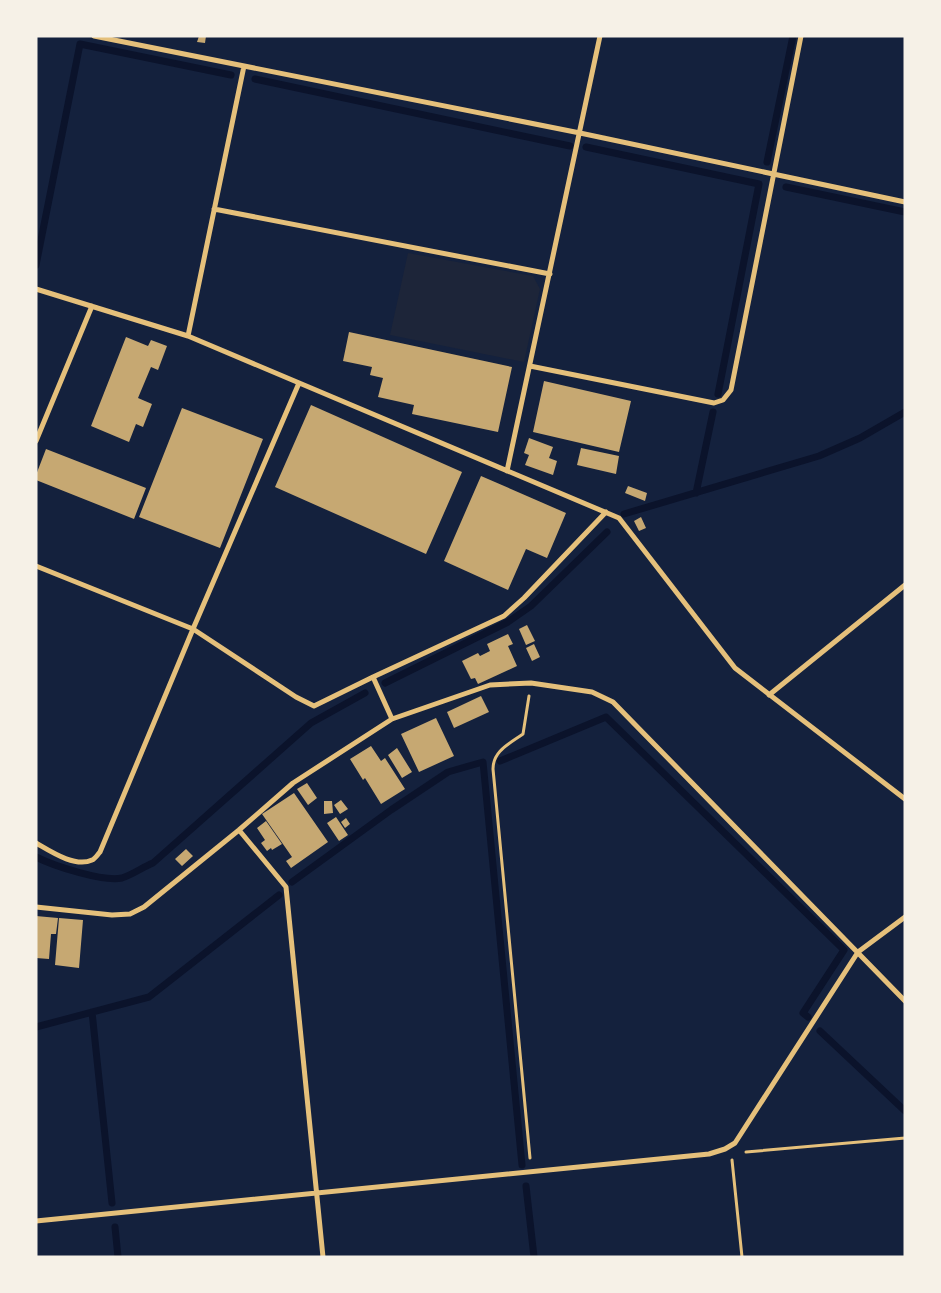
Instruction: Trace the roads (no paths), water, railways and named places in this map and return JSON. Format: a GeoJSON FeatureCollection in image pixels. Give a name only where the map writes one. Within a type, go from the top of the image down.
{"type":"FeatureCollection","features":[{"type":"Feature","properties":{"kind":"street"},"geometry":{"type":"LineString","coordinates":[[94,36],[580,133],[905,202]]}},
{"type":"Feature","properties":{"kind":"street"},"geometry":{"type":"LineString","coordinates":[[507,471],[600,36]]}},
{"type":"Feature","properties":{"kind":"street"},"geometry":{"type":"LineString","coordinates":[[530,366],[714,403],[724,400],[731,390],[801,36]]}},
{"type":"Feature","properties":{"kind":"street"},"geometry":{"type":"LineString","coordinates":[[188,336],[244,66]]}},
{"type":"Feature","properties":{"kind":"street"},"geometry":{"type":"LineString","coordinates":[[214,209],[550,274]]}},
{"type":"Feature","properties":{"kind":"street"},"geometry":{"type":"LineString","coordinates":[[36,289],[188,336],[619,518],[735,668],[905,799]]}},
{"type":"Feature","properties":{"kind":"street"},"geometry":{"type":"LineString","coordinates":[[36,441],[92,306]]}},
{"type":"Feature","properties":{"kind":"street"},"geometry":{"type":"LineString","coordinates":[[36,843],[64,859],[92,860],[100,852],[299,382]]}},
{"type":"Feature","properties":{"kind":"street"},"geometry":{"type":"LineString","coordinates":[[36,566],[193,629],[296,697],[314,706],[504,616],[524,598],[606,512]]}},
{"type":"Feature","properties":{"kind":"street"},"geometry":{"type":"LineString","coordinates":[[769,695],[905,584]]}},
{"type":"Feature","properties":{"kind":"street"},"geometry":{"type":"LineString","coordinates":[[373,677],[392,719]]}},
{"type":"Feature","properties":{"kind":"street"},"geometry":{"type":"LineString","coordinates":[[36,906],[112,915],[130,914],[144,907],[239,830],[293,783],[392,719],[490,685],[531,683],[592,692],[613,702],[905,1001]]}},
{"type":"Feature","properties":{"kind":"street"},"geometry":{"type":"LineString","coordinates":[[239,830],[286,887],[323,1257]]}},
{"type":"Feature","properties":{"kind":"street"},"geometry":{"type":"LineString","coordinates":[[36,1221],[709,1154],[725,1149],[735,1143],[858,952],[905,917]]}},
{"type":"Feature","properties":{"kind":"waterway"},"geometry":{"type":"LineString","coordinates":[[767,162],[793,36]]}},
{"type":"Feature","properties":{"kind":"waterway"},"geometry":{"type":"LineString","coordinates":[[36,265],[80,44],[231,75]]}},
{"type":"Feature","properties":{"kind":"waterway"},"geometry":{"type":"LineString","coordinates":[[255,79],[570,146]]}},
{"type":"Feature","properties":{"kind":"waterway"},"geometry":{"type":"LineString","coordinates":[[586,147],[759,184],[718,394]]}},
{"type":"Feature","properties":{"kind":"waterway"},"geometry":{"type":"LineString","coordinates":[[786,187],[905,212]]}},
{"type":"Feature","properties":{"kind":"waterway"},"geometry":{"type":"LineString","coordinates":[[696,493],[713,412]]}},
{"type":"Feature","properties":{"kind":"waterway"},"geometry":{"type":"LineString","coordinates":[[624,514],[819,456],[860,438],[905,412]]}},
{"type":"Feature","properties":{"kind":"waterway"},"geometry":{"type":"LineString","coordinates":[[385,683],[508,622],[531,606],[607,532]]}},
{"type":"Feature","properties":{"kind":"waterway"},"geometry":{"type":"LineString","coordinates":[[36,857],[66,869],[103,878],[114,879],[130,875],[153,863],[311,723],[365,693]]}},
{"type":"Feature","properties":{"kind":"waterway"},"geometry":{"type":"LineString","coordinates":[[500,761],[606,717],[844,950],[803,1013],[808,1017]]}},
{"type":"Feature","properties":{"kind":"waterway"},"geometry":{"type":"LineString","coordinates":[[292,882],[391,810],[448,772],[483,762],[522,1165]]}},
{"type":"Feature","properties":{"kind":"waterway"},"geometry":{"type":"LineString","coordinates":[[36,1027],[149,997],[279,895]]}},
{"type":"Feature","properties":{"kind":"waterway"},"geometry":{"type":"LineString","coordinates":[[92,1012],[112,1203]]}},
{"type":"Feature","properties":{"kind":"waterway"},"geometry":{"type":"LineString","coordinates":[[820,1031],[905,1111]]}},
{"type":"Feature","properties":{"kind":"waterway"},"geometry":{"type":"LineString","coordinates":[[526,1186],[534,1257]]}},
{"type":"Feature","properties":{"kind":"waterway"},"geometry":{"type":"LineString","coordinates":[[115,1227],[118,1257]]}}]}
